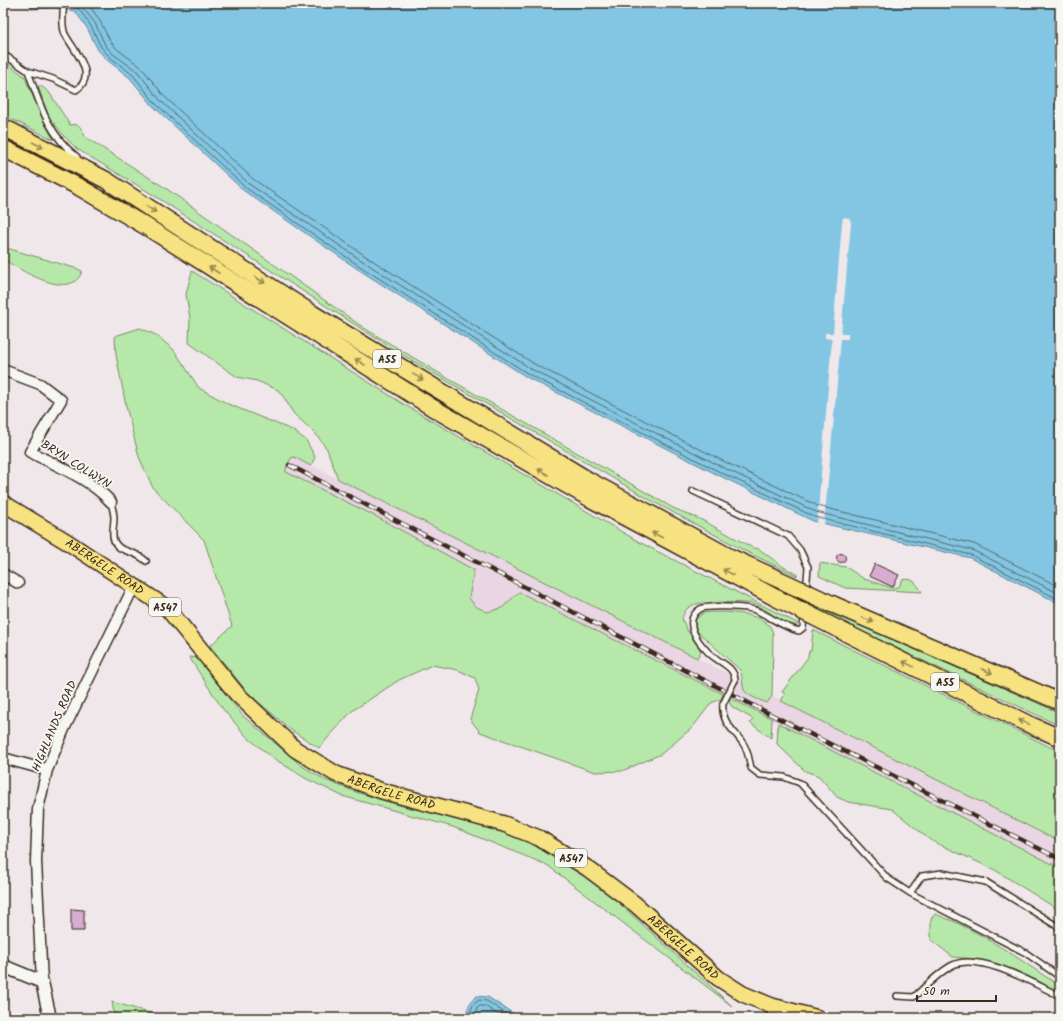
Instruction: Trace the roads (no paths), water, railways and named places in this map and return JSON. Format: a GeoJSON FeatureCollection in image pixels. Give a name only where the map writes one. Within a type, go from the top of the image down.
{"type":"FeatureCollection","features":[{"type":"Feature","properties":{"kind":"highway","name":"A55"},"geometry":{"type":"LineString","coordinates":[[3,127],[106,180],[313,314],[588,480],[730,557],[832,604],[1060,702]]}},
{"type":"Feature","properties":{"kind":"highway","name":"A55"},"geometry":{"type":"LineString","coordinates":[[3,148],[79,187],[147,227],[447,416],[591,499],[776,598],[1026,723],[1060,738]]}},
{"type":"Feature","properties":{"kind":"main road","name":"ABERGELE ROAD"},"geometry":{"type":"LineString","coordinates":[[3,502],[70,543],[167,608],[237,694],[295,749],[336,774],[382,791],[504,824],[539,838],[586,868],[635,904],[718,978],[771,1012],[818,1018]]}},
{"type":"Feature","properties":{"kind":"street","name":"BRYN COLWYN"},"geometry":{"type":"LineString","coordinates":[[3,370],[40,384],[61,400],[30,452],[74,475],[102,492],[111,502]]}},
{"type":"Feature","properties":{"kind":"street"},"geometry":{"type":"LineString","coordinates":[[3,574],[18,583]]}},
{"type":"Feature","properties":{"kind":"street","name":"HIGHLANDS ROAD"},"geometry":{"type":"LineString","coordinates":[[42,982],[36,860],[38,809],[47,770],[64,729],[134,586]]}},
{"type":"Feature","properties":{"kind":"street"},"geometry":{"type":"LineString","coordinates":[[3,758],[47,770]]}},
{"type":"Feature","properties":{"kind":"street"},"geometry":{"type":"LineString","coordinates":[[3,966],[42,982],[50,1018]]}},
{"type":"Feature","properties":{"kind":"lane"},"geometry":{"type":"LineString","coordinates":[[3,54],[28,71],[53,79],[76,90],[82,86],[86,78],[85,68],[64,32],[62,14],[64,3]]}},
{"type":"Feature","properties":{"kind":"lane"},"geometry":{"type":"LineString","coordinates":[[28,71],[48,126],[56,138],[68,150],[106,180]]}},
{"type":"Feature","properties":{"kind":"lane"},"geometry":{"type":"LineString","coordinates":[[693,491],[788,536],[800,550],[808,567],[803,628],[798,631],[786,628],[752,609],[701,608],[694,613],[691,622],[692,631],[709,653],[727,665],[735,674],[735,680],[723,704],[724,719],[732,732],[743,742],[749,755],[751,768],[760,775],[784,777],[800,783],[887,878],[910,893],[1026,953],[1060,977]]}},
{"type":"Feature","properties":{"kind":"lane"},"geometry":{"type":"LineString","coordinates":[[111,502],[114,517],[112,530],[114,539],[120,548],[135,553],[146,561]]}},
{"type":"Feature","properties":{"kind":"lane"},"geometry":{"type":"LineString","coordinates":[[910,893],[922,876],[942,873],[986,882],[1060,928]]}},
{"type":"Feature","properties":{"kind":"lane"},"geometry":{"type":"LineString","coordinates":[[897,996],[914,997],[952,965],[963,962],[977,963],[1009,972],[1060,996]]}},
{"type":"Feature","properties":{"kind":"water"},"geometry":{"type":"Polygon","coordinates":[[[31,3],[1060,3],[1060,604],[970,558],[813,521],[720,476],[528,378],[356,268],[244,191],[153,106],[130,78],[107,60],[98,50],[87,28],[75,11],[54,8],[31,9],[31,3]]]}},
{"type":"Feature","properties":{"kind":"water"},"geometry":{"type":"Polygon","coordinates":[[[476,996],[488,997],[520,1018],[464,1018],[470,1003],[476,996]]]}},
{"type":"Feature","properties":{"kind":"railway"},"geometry":{"type":"LineString","coordinates":[[289,465],[768,713],[1060,859]]}}]}
